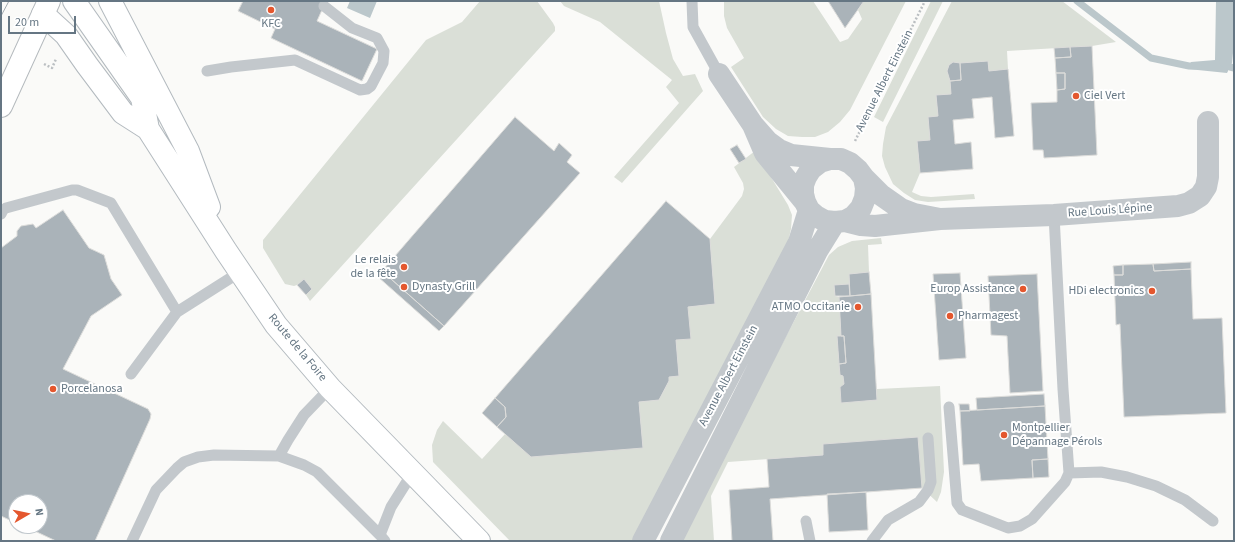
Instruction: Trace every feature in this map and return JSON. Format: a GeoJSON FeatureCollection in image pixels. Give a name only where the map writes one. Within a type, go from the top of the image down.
{"type":"FeatureCollection","features":[{"type":"Feature","properties":{"kind":"street","name":"Route de la Foire"},"geometry":{"type":"LineString","coordinates":[[74,1],[142,98],[148,129],[226,251],[276,325],[330,388],[479,541]]}},
{"type":"Feature","properties":{"kind":"street"},"geometry":{"type":"LineString","coordinates":[[110,1],[188,151],[226,251]]}},
{"type":"Feature","properties":{"kind":"street","name":"Route de la Foire"},"geometry":{"type":"LineString","coordinates":[[41,5],[66,35],[123,113],[148,129]]}},
{"type":"Feature","properties":{"kind":"street"},"geometry":{"type":"LineString","coordinates":[[1,106],[41,5]]}},
{"type":"Feature","properties":{"kind":"street"},"geometry":{"type":"LineString","coordinates":[[719,74],[752,125],[765,153],[816,216],[825,221],[840,222],[854,216],[861,208],[865,198],[866,188],[848,167],[791,155],[779,150],[768,142],[752,125]]}},
{"type":"Feature","properties":{"kind":"street","name":"Rue Louis Lépine"},"geometry":{"type":"LineString","coordinates":[[840,222],[875,226],[940,219],[1054,215],[1178,206],[1189,203],[1200,196],[1206,187],[1208,177],[1208,122]]}},
{"type":"Feature","properties":{"kind":"street"},"geometry":{"type":"LineString","coordinates":[[807,206],[803,194],[803,185],[811,168],[820,162],[848,167]]}},
{"type":"Feature","properties":{"kind":"street","name":"Rue Louis Lépine"},"geometry":{"type":"LineString","coordinates":[[848,167],[881,195],[901,209],[914,214],[940,219]]}},
{"type":"Feature","properties":{"kind":"street","name":"Avenue Albert Einstein"},"geometry":{"type":"LineString","coordinates":[[643,541],[799,242],[807,206]]}},
{"type":"Feature","properties":{"kind":"street","name":"Avenue Albert Einstein"},"geometry":{"type":"LineString","coordinates":[[671,541],[817,251],[840,222]]}},
{"type":"Feature","properties":{"kind":"lane"},"geometry":{"type":"LineString","coordinates":[[692,1],[693,27],[719,74]]}},
{"type":"Feature","properties":{"kind":"lane"},"geometry":{"type":"LineString","coordinates":[[207,70],[295,60],[360,90],[367,89],[371,86],[383,63],[384,51],[377,38],[352,28],[324,6]]}},
{"type":"Feature","properties":{"kind":"lane"},"geometry":{"type":"LineString","coordinates":[[1,214],[6,208],[77,190],[111,203],[177,312]]}},
{"type":"Feature","properties":{"kind":"lane"},"geometry":{"type":"LineString","coordinates":[[949,407],[958,504],[962,510],[1008,528],[1020,526],[1032,519],[1065,482],[1068,472],[1054,215]]}},
{"type":"Feature","properties":{"kind":"lane"},"geometry":{"type":"LineString","coordinates":[[131,374],[177,312],[240,272]]}},
{"type":"Feature","properties":{"kind":"lane"},"geometry":{"type":"LineString","coordinates":[[279,456],[304,415],[330,388]]}},
{"type":"Feature","properties":{"kind":"lane"},"geometry":{"type":"LineString","coordinates":[[872,541],[888,520],[919,502],[928,490],[932,482],[928,438]]}},
{"type":"Feature","properties":{"kind":"lane"},"geometry":{"type":"LineString","coordinates":[[132,541],[156,490],[184,462],[198,457],[214,455],[279,456],[304,465],[317,472],[382,538],[391,507],[413,472]]}},
{"type":"Feature","properties":{"kind":"lane"},"geometry":{"type":"LineString","coordinates":[[1068,472],[1101,472],[1156,486],[1185,500],[1213,521]]}},
{"type":"Feature","properties":{"kind":"lane"},"geometry":{"type":"LineString","coordinates":[[806,521],[810,541]]}},
{"type":"Feature","properties":{"kind":"path","name":"Avenue Albert Einstein"},"geometry":{"type":"LineString","coordinates":[[848,167],[856,138],[925,1]]}},
{"type":"Feature","properties":{"kind":"shaded area"},"geometry":{"type":"Polygon","coordinates":[[[350,1],[377,1],[370,18],[347,8],[350,1]]]}},
{"type":"Feature","properties":{"kind":"shaded area"},"geometry":{"type":"Polygon","coordinates":[[[480,1],[537,1],[553,23],[555,31],[310,301],[306,295],[312,289],[304,279],[294,286],[285,284],[263,248],[263,240],[426,40],[462,22],[480,1]]]}},
{"type":"Feature","properties":{"kind":"shaded area"},"geometry":{"type":"Polygon","coordinates":[[[560,1],[659,1],[673,59],[683,76],[695,74],[703,91],[622,183],[614,177],[679,103],[666,87],[672,80],[600,22],[564,6],[560,1]]]}},
{"type":"Feature","properties":{"kind":"shaded area"},"geometry":{"type":"Polygon","coordinates":[[[724,1],[813,1],[840,42],[848,39],[862,19],[858,10],[863,1],[906,1],[850,110],[840,122],[828,132],[815,137],[802,137],[788,136],[776,129],[763,117],[731,67],[744,58],[727,28],[724,16],[724,1]]]}},
{"type":"Feature","properties":{"kind":"shaded area"},"geometry":{"type":"Polygon","coordinates":[[[931,1],[943,1],[883,122],[874,117],[931,1]]]}},
{"type":"Feature","properties":{"kind":"shaded area"},"geometry":{"type":"Polygon","coordinates":[[[952,1],[1062,1],[1116,42],[1092,46],[1007,51],[1008,69],[989,71],[988,61],[953,62],[949,65],[947,71],[950,81],[951,94],[936,95],[938,116],[928,117],[930,140],[917,141],[920,173],[912,192],[921,196],[931,197],[974,194],[975,199],[928,202],[915,200],[893,184],[885,167],[882,156],[883,144],[886,127],[952,1]]]}},
{"type":"Feature","properties":{"kind":"shaded area"},"geometry":{"type":"Polygon","coordinates":[[[1216,1],[1234,1],[1234,43],[1232,63],[1227,73],[1188,69],[1191,62],[1215,60],[1216,1]]]}},
{"type":"Feature","properties":{"kind":"shaded area"},"geometry":{"type":"Polygon","coordinates":[[[755,151],[788,205],[792,215],[788,242],[635,541],[510,541],[433,462],[432,445],[437,430],[443,421],[482,459],[505,434],[643,448],[639,402],[659,400],[669,381],[669,377],[679,376],[676,340],[688,307],[715,304],[710,239],[742,196],[744,189],[743,183],[734,167],[755,151]]]}},
{"type":"Feature","properties":{"kind":"shaded area"},"geometry":{"type":"Polygon","coordinates":[[[881,238],[882,244],[868,245],[869,272],[849,274],[849,284],[834,285],[835,296],[839,297],[841,336],[837,336],[840,375],[843,376],[844,384],[842,402],[877,400],[877,389],[940,386],[944,472],[941,492],[937,502],[922,488],[823,444],[823,455],[728,462],[711,496],[714,541],[678,541],[829,255],[838,247],[852,241],[881,238]]]}},
{"type":"Feature","properties":{"kind":"building"},"geometry":{"type":"Polygon","coordinates":[[[243,1],[326,1],[317,21],[377,49],[362,81],[271,38],[275,29],[238,11],[243,1]]]}},
{"type":"Feature","properties":{"kind":"building"},"geometry":{"type":"Polygon","coordinates":[[[828,1],[864,1],[845,28],[828,1]]]}},
{"type":"Feature","properties":{"kind":"building","name":"Ciel Vert"},"geometry":{"type":"Polygon","coordinates":[[[1092,46],[1097,155],[1044,158],[1043,150],[1033,150],[1031,103],[1057,102],[1057,90],[1065,89],[1065,73],[1056,73],[1055,58],[1071,57],[1070,47],[1092,46]]]}},
{"type":"Feature","properties":{"kind":"building"},"geometry":{"type":"Polygon","coordinates":[[[1070,47],[1071,57],[1055,58],[1054,48],[1070,47]]]}},
{"type":"Feature","properties":{"kind":"building"},"geometry":{"type":"Polygon","coordinates":[[[988,61],[989,71],[1008,69],[1014,136],[995,138],[992,97],[972,99],[974,118],[953,120],[955,144],[971,142],[973,169],[920,173],[917,141],[930,140],[928,117],[938,116],[936,95],[951,94],[950,81],[961,80],[960,63],[988,61]]]}},
{"type":"Feature","properties":{"kind":"building"},"geometry":{"type":"Polygon","coordinates":[[[953,62],[960,63],[961,80],[950,81],[947,71],[949,65],[953,62]]]}},
{"type":"Feature","properties":{"kind":"building"},"geometry":{"type":"Polygon","coordinates":[[[1056,73],[1065,73],[1065,89],[1057,90],[1056,73]]]}},
{"type":"Feature","properties":{"kind":"building"},"geometry":{"type":"Polygon","coordinates":[[[515,117],[554,151],[559,143],[572,155],[567,162],[580,173],[444,326],[382,271],[515,117]]]}},
{"type":"Feature","properties":{"kind":"building"},"geometry":{"type":"Polygon","coordinates":[[[737,145],[746,159],[739,163],[730,149],[737,145]]]}},
{"type":"Feature","properties":{"kind":"building"},"geometry":{"type":"Polygon","coordinates":[[[666,201],[710,239],[715,304],[688,307],[691,339],[676,340],[679,376],[669,377],[669,381],[659,400],[639,402],[643,448],[531,457],[497,427],[506,417],[505,407],[495,398],[666,201]]]}},
{"type":"Feature","properties":{"kind":"building","name":"Porcelanosa"},"geometry":{"type":"Polygon","coordinates":[[[63,210],[89,248],[104,255],[111,279],[122,295],[91,316],[63,369],[148,409],[151,414],[95,541],[56,541],[41,534],[48,534],[48,494],[8,494],[8,519],[1,516],[1,248],[17,236],[17,231],[21,226],[33,224],[36,228],[63,210]]]}},
{"type":"Feature","properties":{"kind":"building"},"geometry":{"type":"Polygon","coordinates":[[[1191,262],[1191,269],[1154,271],[1153,264],[1191,262]]]}},
{"type":"Feature","properties":{"kind":"building"},"geometry":{"type":"Polygon","coordinates":[[[1153,264],[1154,271],[1191,269],[1193,319],[1222,318],[1226,413],[1124,417],[1120,324],[1116,325],[1114,275],[1123,275],[1123,265],[1153,264]]]}},
{"type":"Feature","properties":{"kind":"building"},"geometry":{"type":"Polygon","coordinates":[[[1123,265],[1123,275],[1114,275],[1113,266],[1123,265]]]}},
{"type":"Feature","properties":{"kind":"building"},"geometry":{"type":"Polygon","coordinates":[[[382,271],[444,326],[439,331],[377,276],[382,271]]]}},
{"type":"Feature","properties":{"kind":"building"},"geometry":{"type":"Polygon","coordinates":[[[869,272],[871,294],[850,296],[849,274],[869,272]]]}},
{"type":"Feature","properties":{"kind":"building","name":"Pharmagest"},"geometry":{"type":"Polygon","coordinates":[[[960,273],[966,358],[939,360],[933,274],[960,273]]]}},
{"type":"Feature","properties":{"kind":"building"},"geometry":{"type":"Polygon","coordinates":[[[1037,274],[1043,391],[1010,393],[1007,336],[991,335],[988,276],[1037,274]]]}},
{"type":"Feature","properties":{"kind":"building"},"geometry":{"type":"Polygon","coordinates":[[[304,279],[312,289],[306,295],[297,285],[304,279]]]}},
{"type":"Feature","properties":{"kind":"building"},"geometry":{"type":"Polygon","coordinates":[[[849,284],[850,296],[835,296],[834,285],[849,284]]]}},
{"type":"Feature","properties":{"kind":"building"},"geometry":{"type":"Polygon","coordinates":[[[871,294],[877,400],[841,403],[840,387],[844,384],[843,376],[840,375],[839,364],[846,363],[844,336],[841,336],[839,297],[871,294]]]}},
{"type":"Feature","properties":{"kind":"building"},"geometry":{"type":"Polygon","coordinates":[[[837,336],[844,336],[846,363],[839,364],[837,336]]]}},
{"type":"Feature","properties":{"kind":"building"},"geometry":{"type":"Polygon","coordinates":[[[1044,394],[1045,406],[977,410],[976,398],[1044,394]]]}},
{"type":"Feature","properties":{"kind":"building"},"geometry":{"type":"Polygon","coordinates":[[[495,398],[505,407],[506,417],[497,427],[482,413],[495,398]]]}},
{"type":"Feature","properties":{"kind":"building"},"geometry":{"type":"Polygon","coordinates":[[[959,404],[969,404],[970,411],[960,411],[959,404]]]}},
{"type":"Feature","properties":{"kind":"building","name":"Montpellier Dépannage Pérols"},"geometry":{"type":"Polygon","coordinates":[[[1045,406],[1048,459],[1032,460],[1033,478],[981,481],[979,464],[963,465],[960,411],[1045,406]]]}},
{"type":"Feature","properties":{"kind":"building"},"geometry":{"type":"Polygon","coordinates":[[[918,437],[922,488],[770,499],[773,541],[732,541],[729,490],[769,487],[767,459],[823,455],[823,444],[918,437]]]}},
{"type":"Feature","properties":{"kind":"building"},"geometry":{"type":"Polygon","coordinates":[[[1048,459],[1049,477],[1033,478],[1032,460],[1048,459]]]}},
{"type":"Feature","properties":{"kind":"building"},"geometry":{"type":"Polygon","coordinates":[[[866,492],[868,530],[829,532],[827,494],[866,492]]]}},
{"type":"Feature","properties":{"kind":"waterway"},"geometry":{"type":"LineString","coordinates":[[1077,1],[1151,58],[1189,66],[1198,66]]}},
{"type":"Feature","properties":{"kind":"waterway"},"geometry":{"type":"LineString","coordinates":[[1223,61],[1223,63],[1234,68]]}},
{"type":"Feature","properties":{"kind":"tram line"},"geometry":{"type":"LineString","coordinates":[[1,16],[9,1]]}},
{"type":"Feature","properties":{"kind":"place","name":"KFC"},"geometry":{"type":"Point","coordinates":[271,10]}},
{"type":"Feature","properties":{"kind":"place","name":"Ciel Vert"},"geometry":{"type":"Point","coordinates":[1076,96]}},
{"type":"Feature","properties":{"kind":"place","name":"Le relais de la fête"},"geometry":{"type":"Point","coordinates":[404,267]}},
{"type":"Feature","properties":{"kind":"place","name":"Dynasty Grill"},"geometry":{"type":"Point","coordinates":[404,287]}},
{"type":"Feature","properties":{"kind":"place","name":"Europ Assistance"},"geometry":{"type":"Point","coordinates":[1023,289]}},
{"type":"Feature","properties":{"kind":"place","name":"HDi electronics"},"geometry":{"type":"Point","coordinates":[1152,291]}},
{"type":"Feature","properties":{"kind":"place","name":"ATMO Occitanie"},"geometry":{"type":"Point","coordinates":[858,307]}},
{"type":"Feature","properties":{"kind":"place","name":"Pharmagest"},"geometry":{"type":"Point","coordinates":[950,316]}},
{"type":"Feature","properties":{"kind":"place","name":"Porcelanosa"},"geometry":{"type":"Point","coordinates":[53,389]}},
{"type":"Feature","properties":{"kind":"place","name":"Montpellier Dépannage Pérols"},"geometry":{"type":"Point","coordinates":[1004,435]}}]}
